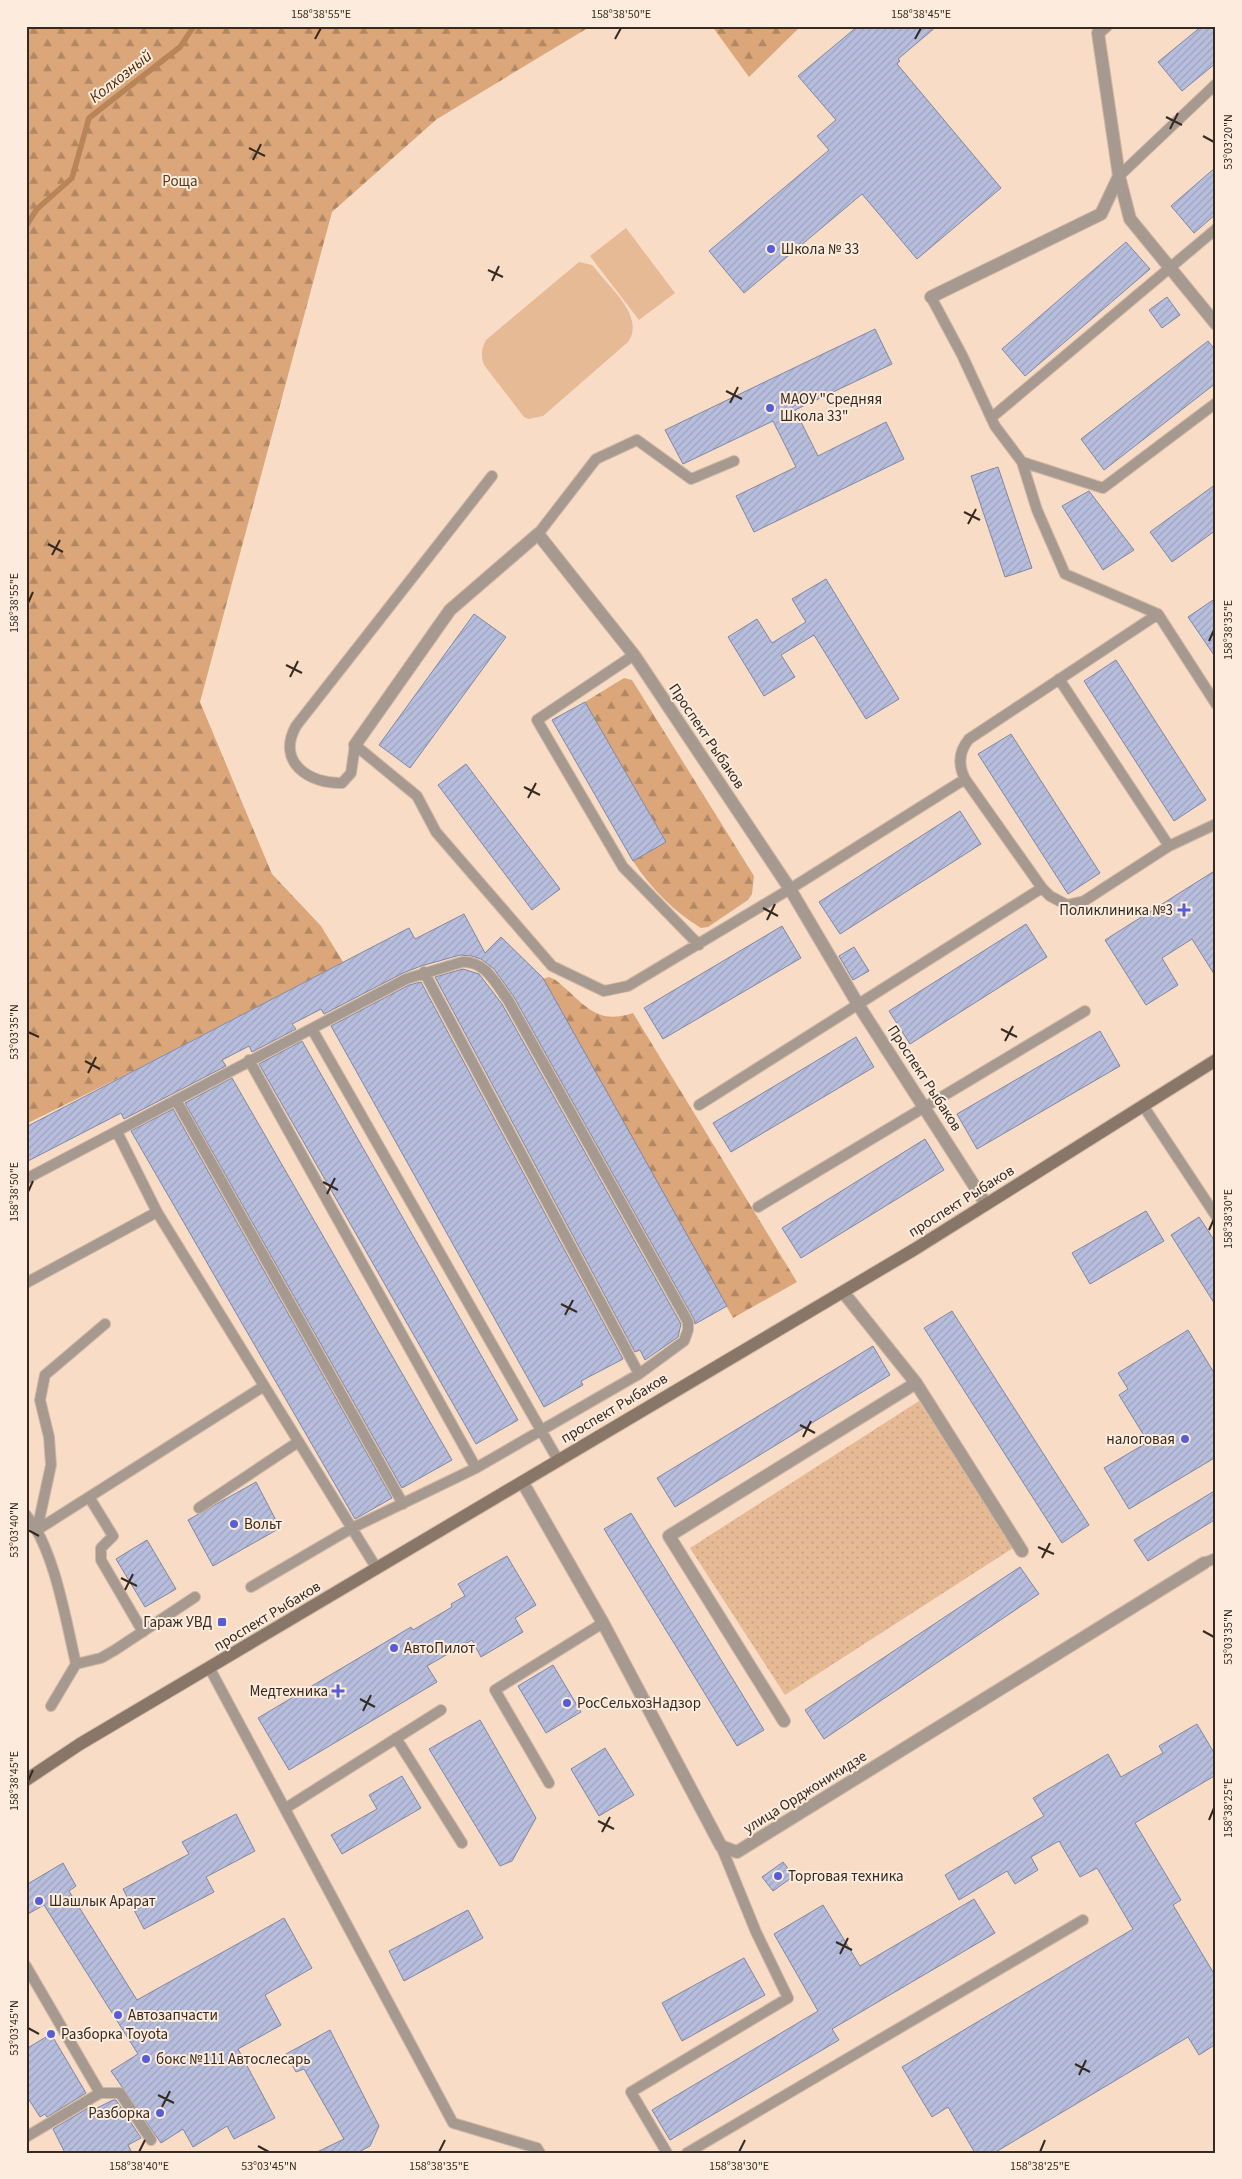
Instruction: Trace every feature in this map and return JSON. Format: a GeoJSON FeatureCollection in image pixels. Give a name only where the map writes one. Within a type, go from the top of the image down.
{"type":"FeatureCollection","features":[{"type":"Feature","properties":{"kind":"main road","name":"проспект Рыбаков"},"geometry":{"type":"LineString","coordinates":[[26,1780],[80,1744],[523,1484],[558,1460],[843,1292],[1144,1107],[1216,1060]]}},
{"type":"Feature","properties":{"kind":"street"},"geometry":{"type":"LineString","coordinates":[[1106,26],[1098,33],[1119,176],[1130,219],[1216,324]]}},
{"type":"Feature","properties":{"kind":"street"},"geometry":{"type":"LineString","coordinates":[[931,297],[1100,214],[1119,176]]}},
{"type":"Feature","properties":{"kind":"street"},"geometry":{"type":"LineString","coordinates":[[355,745],[450,610],[538,534]]}},
{"type":"Feature","properties":{"kind":"street","name":"Проспект Рыбаков"},"geometry":{"type":"LineString","coordinates":[[538,534],[634,656],[790,889],[859,1006],[986,1204]]}},
{"type":"Feature","properties":{"kind":"street"},"geometry":{"type":"LineString","coordinates":[[843,1292],[916,1382],[1022,1551]]}},
{"type":"Feature","properties":{"kind":"street"},"geometry":{"type":"LineString","coordinates":[[784,1721],[669,1536],[916,1382]]}},
{"type":"Feature","properties":{"kind":"street"},"geometry":{"type":"LineString","coordinates":[[523,1484],[603,1624],[721,1846]]}},
{"type":"Feature","properties":{"kind":"street","name":"улица Орджоникидзе"},"geometry":{"type":"LineString","coordinates":[[721,1846],[737,1852],[1210,1561]]}},
{"type":"Feature","properties":{"kind":"lane"},"geometry":{"type":"LineString","coordinates":[[1119,176],[1216,84]]}},
{"type":"Feature","properties":{"kind":"lane"},"geometry":{"type":"LineString","coordinates":[[991,418],[1216,229]]}},
{"type":"Feature","properties":{"kind":"lane"},"geometry":{"type":"LineString","coordinates":[[931,297],[962,355],[991,418],[1022,462],[1036,510],[1065,574],[1158,614],[1216,704]]}},
{"type":"Feature","properties":{"kind":"lane"},"geometry":{"type":"LineString","coordinates":[[1022,462],[1103,488],[1216,403]]}},
{"type":"Feature","properties":{"kind":"lane"},"geometry":{"type":"LineString","coordinates":[[538,534],[596,460],[637,440],[691,479],[734,461]]}},
{"type":"Feature","properties":{"kind":"lane"},"geometry":{"type":"LineString","coordinates":[[355,745],[351,773],[342,784],[320,781],[302,773],[296,766],[290,748],[296,726],[492,476]]}},
{"type":"Feature","properties":{"kind":"lane"},"geometry":{"type":"LineString","coordinates":[[1158,614],[969,738],[960,756],[960,767],[965,779],[1042,888],[1059,902],[1067,905],[1084,901],[1169,846],[1216,824]]}},
{"type":"Feature","properties":{"kind":"lane"},"geometry":{"type":"LineString","coordinates":[[634,656],[537,720],[623,867],[699,944]]}},
{"type":"Feature","properties":{"kind":"lane"},"geometry":{"type":"LineString","coordinates":[[1059,680],[1169,846]]}},
{"type":"Feature","properties":{"kind":"lane"},"geometry":{"type":"LineString","coordinates":[[355,745],[417,796],[436,832],[552,966],[604,991],[628,986],[790,889],[965,779]]}},
{"type":"Feature","properties":{"kind":"lane"},"geometry":{"type":"LineString","coordinates":[[700,1105],[859,1006],[1042,888]]}},
{"type":"Feature","properties":{"kind":"lane"},"geometry":{"type":"LineString","coordinates":[[26,1179],[406,979],[462,962],[472,962],[482,967],[508,1000],[688,1322],[688,1330],[684,1340],[639,1374],[476,1468],[352,1528],[251,1587]]}},
{"type":"Feature","properties":{"kind":"lane"},"geometry":{"type":"LineString","coordinates":[[424,972],[639,1374]]}},
{"type":"Feature","properties":{"kind":"lane"},"geometry":{"type":"LineString","coordinates":[[758,1207],[1085,1011]]}},
{"type":"Feature","properties":{"kind":"lane"},"geometry":{"type":"LineString","coordinates":[[312,1029],[558,1460]]}},
{"type":"Feature","properties":{"kind":"lane"},"geometry":{"type":"LineString","coordinates":[[249,1060],[476,1468]]}},
{"type":"Feature","properties":{"kind":"lane"},"geometry":{"type":"LineString","coordinates":[[176,1100],[403,1504]]}},
{"type":"Feature","properties":{"kind":"lane"},"geometry":{"type":"LineString","coordinates":[[1144,1107],[1216,1216]]}},
{"type":"Feature","properties":{"kind":"lane"},"geometry":{"type":"LineString","coordinates":[[116,1132],[157,1212],[377,1569]]}},
{"type":"Feature","properties":{"kind":"lane"},"geometry":{"type":"LineString","coordinates":[[26,1283],[157,1212]]}},
{"type":"Feature","properties":{"kind":"lane"},"geometry":{"type":"LineString","coordinates":[[37,1530],[51,1465],[49,1437],[40,1400],[45,1375],[105,1324]]}},
{"type":"Feature","properties":{"kind":"lane"},"geometry":{"type":"LineString","coordinates":[[37,1530],[264,1386]]}},
{"type":"Feature","properties":{"kind":"lane"},"geometry":{"type":"LineString","coordinates":[[199,1508],[298,1442]]}},
{"type":"Feature","properties":{"kind":"lane"},"geometry":{"type":"LineString","coordinates":[[89,1497],[113,1536],[101,1548],[101,1560],[143,1632]]}},
{"type":"Feature","properties":{"kind":"lane"},"geometry":{"type":"LineString","coordinates":[[26,1515],[37,1530],[48,1557],[76,1664],[51,1706]]}},
{"type":"Feature","properties":{"kind":"lane"},"geometry":{"type":"LineString","coordinates":[[76,1664],[101,1658],[195,1597]]}},
{"type":"Feature","properties":{"kind":"lane"},"geometry":{"type":"LineString","coordinates":[[549,1783],[495,1690],[603,1624]]}},
{"type":"Feature","properties":{"kind":"lane"},"geometry":{"type":"LineString","coordinates":[[210,1669],[286,1808],[414,2054],[454,2123],[537,2148],[540,2153]]}},
{"type":"Feature","properties":{"kind":"lane"},"geometry":{"type":"LineString","coordinates":[[286,1808],[441,1710]]}},
{"type":"Feature","properties":{"kind":"lane"},"geometry":{"type":"LineString","coordinates":[[396,1738],[462,1843]]}},
{"type":"Feature","properties":{"kind":"lane"},"geometry":{"type":"LineString","coordinates":[[667,2153],[630,2092],[788,1998],[756,1932],[721,1846]]}},
{"type":"Feature","properties":{"kind":"lane"},"geometry":{"type":"LineString","coordinates":[[687,2153],[1083,1920]]}},
{"type":"Feature","properties":{"kind":"lane"},"geometry":{"type":"LineString","coordinates":[[26,1966],[100,2093]]}},
{"type":"Feature","properties":{"kind":"lane"},"geometry":{"type":"LineString","coordinates":[[26,2137],[100,2093],[120,2093],[151,2140]]}},
{"type":"Feature","properties":{"kind":"shaded area"},"geometry":{"type":"Polygon","coordinates":[[[626,228],[675,293],[639,320],[590,256],[626,228]]]}},
{"type":"Feature","properties":{"kind":"shaded area"},"geometry":{"type":"Polygon","coordinates":[[[579,262],[592,265],[625,305],[630,314],[632,333],[628,342],[543,416],[529,419],[524,417],[484,365],[482,349],[486,340],[579,262]]]}},
{"type":"Feature","properties":{"kind":"shaded area"},"geometry":{"type":"Polygon","coordinates":[[[919,1401],[1013,1548],[785,1695],[690,1548],[919,1401]]]}},
{"type":"Feature","properties":{"kind":"green space","name":"Роща"},"geometry":{"type":"Polygon","coordinates":[[[26,26],[591,26],[437,119],[332,212],[200,702],[272,874],[321,926],[343,962],[135,1070],[26,1124],[26,26]]]}},
{"type":"Feature","properties":{"kind":"green space"},"geometry":{"type":"Polygon","coordinates":[[[712,26],[801,26],[749,77],[712,26]]]}},
{"type":"Feature","properties":{"kind":"green space"},"geometry":{"type":"Polygon","coordinates":[[[624,678],[632,680],[754,876],[752,894],[748,900],[708,927],[701,928],[672,907],[647,880],[633,861],[666,842],[585,702],[624,678]]]}},
{"type":"Feature","properties":{"kind":"green space"},"geometry":{"type":"Polygon","coordinates":[[[549,977],[595,1012],[612,1017],[633,1013],[797,1282],[733,1318],[543,979],[549,977]]]}},
{"type":"Feature","properties":{"kind":"building"},"geometry":{"type":"Polygon","coordinates":[[[858,26],[937,26],[898,59],[900,61],[897,64],[1001,188],[917,259],[862,194],[744,293],[709,251],[829,150],[817,136],[836,120],[798,76],[858,26]]]}},
{"type":"Feature","properties":{"kind":"building"},"geometry":{"type":"Polygon","coordinates":[[[1202,26],[1216,26],[1216,63],[1182,91],[1158,62],[1202,26]]]}},
{"type":"Feature","properties":{"kind":"building"},"geometry":{"type":"Polygon","coordinates":[[[1216,167],[1216,214],[1194,233],[1171,206],[1216,167]]]}},
{"type":"Feature","properties":{"kind":"building"},"geometry":{"type":"Polygon","coordinates":[[[1126,242],[1150,269],[1025,376],[1002,349],[1126,242]]]}},
{"type":"Feature","properties":{"kind":"building"},"geometry":{"type":"Polygon","coordinates":[[[1167,297],[1180,315],[1162,328],[1149,310],[1167,297]]]}},
{"type":"Feature","properties":{"kind":"building"},"geometry":{"type":"Polygon","coordinates":[[[875,329],[892,364],[795,410],[818,456],[886,422],[904,459],[754,532],[736,496],[796,467],[773,421],[683,464],[665,430],[875,329]]]}},
{"type":"Feature","properties":{"kind":"building"},"geometry":{"type":"Polygon","coordinates":[[[1208,341],[1216,351],[1216,383],[1104,470],[1081,439],[1208,341]]]}},
{"type":"Feature","properties":{"kind":"building"},"geometry":{"type":"Polygon","coordinates":[[[998,467],[1032,568],[1005,577],[971,476],[998,467]]]}},
{"type":"Feature","properties":{"kind":"building"},"geometry":{"type":"Polygon","coordinates":[[[1216,484],[1216,530],[1172,562],[1150,532],[1216,484]]]}},
{"type":"Feature","properties":{"kind":"building"},"geometry":{"type":"Polygon","coordinates":[[[1089,491],[1134,550],[1103,570],[1062,506],[1089,491]]]}},
{"type":"Feature","properties":{"kind":"building"},"geometry":{"type":"Polygon","coordinates":[[[826,579],[899,699],[866,719],[814,635],[781,655],[795,677],[764,696],[728,637],[757,619],[772,643],[806,622],[792,599],[826,579]]]}},
{"type":"Feature","properties":{"kind":"building"},"geometry":{"type":"Polygon","coordinates":[[[1216,598],[1216,658],[1188,617],[1216,598]]]}},
{"type":"Feature","properties":{"kind":"building"},"geometry":{"type":"Polygon","coordinates":[[[474,614],[506,637],[410,768],[379,745],[474,614]]]}},
{"type":"Feature","properties":{"kind":"building"},"geometry":{"type":"Polygon","coordinates":[[[1116,660],[1206,800],[1174,821],[1084,681],[1116,660]]]}},
{"type":"Feature","properties":{"kind":"building"},"geometry":{"type":"Polygon","coordinates":[[[585,702],[666,842],[633,861],[552,720],[585,702]]]}},
{"type":"Feature","properties":{"kind":"building"},"geometry":{"type":"Polygon","coordinates":[[[1011,734],[1100,873],[1068,894],[978,754],[1011,734]]]}},
{"type":"Feature","properties":{"kind":"building"},"geometry":{"type":"Polygon","coordinates":[[[466,764],[560,889],[532,910],[438,785],[466,764]]]}},
{"type":"Feature","properties":{"kind":"building"},"geometry":{"type":"Polygon","coordinates":[[[960,811],[981,844],[840,934],[819,902],[960,811]]]}},
{"type":"Feature","properties":{"kind":"building","name":"Поликлиника №3"},"geometry":{"type":"Polygon","coordinates":[[[1216,870],[1216,977],[1192,939],[1162,958],[1178,985],[1146,1005],[1105,940],[1216,870]]]}},
{"type":"Feature","properties":{"kind":"building"},"geometry":{"type":"Polygon","coordinates":[[[464,914],[485,953],[501,937],[543,978],[727,1306],[695,1324],[694,1319],[514,997],[494,969],[481,959],[472,956],[460,955],[421,966],[403,973],[324,1014],[321,1009],[292,1024],[296,1029],[252,1052],[249,1046],[222,1060],[226,1066],[124,1119],[121,1113],[26,1162],[26,1127],[409,928],[415,939],[464,914]]]}},
{"type":"Feature","properties":{"kind":"building"},"geometry":{"type":"Polygon","coordinates":[[[1026,924],[1047,957],[910,1044],[889,1011],[1026,924]]]}},
{"type":"Feature","properties":{"kind":"building"},"geometry":{"type":"Polygon","coordinates":[[[782,926],[801,958],[663,1039],[644,1008],[782,926]]]}},
{"type":"Feature","properties":{"kind":"building"},"geometry":{"type":"Polygon","coordinates":[[[854,947],[869,971],[853,980],[839,956],[854,947]]]}},
{"type":"Feature","properties":{"kind":"building"},"geometry":{"type":"Polygon","coordinates":[[[463,969],[479,974],[502,1004],[681,1324],[678,1337],[645,1360],[640,1350],[635,1352],[435,977],[463,969]]]}},
{"type":"Feature","properties":{"kind":"building"},"geometry":{"type":"Polygon","coordinates":[[[421,982],[623,1359],[581,1381],[583,1385],[544,1407],[331,1026],[409,985],[421,982]]]}},
{"type":"Feature","properties":{"kind":"building"},"geometry":{"type":"Polygon","coordinates":[[[1100,1031],[1120,1066],[977,1149],[957,1114],[1100,1031]]]}},
{"type":"Feature","properties":{"kind":"building"},"geometry":{"type":"Polygon","coordinates":[[[856,1037],[874,1067],[731,1152],[713,1123],[856,1037]]]}},
{"type":"Feature","properties":{"kind":"building"},"geometry":{"type":"Polygon","coordinates":[[[302,1041],[518,1420],[476,1444],[259,1064],[302,1041]]]}},
{"type":"Feature","properties":{"kind":"building"},"geometry":{"type":"Polygon","coordinates":[[[232,1078],[452,1460],[402,1488],[185,1103],[232,1078]]]}},
{"type":"Feature","properties":{"kind":"building"},"geometry":{"type":"Polygon","coordinates":[[[173,1109],[392,1498],[355,1519],[131,1131],[173,1109]]]}},
{"type":"Feature","properties":{"kind":"building"},"geometry":{"type":"Polygon","coordinates":[[[925,1139],[944,1170],[801,1258],[782,1228],[925,1139]]]}},
{"type":"Feature","properties":{"kind":"building"},"geometry":{"type":"Polygon","coordinates":[[[1146,1211],[1164,1241],[1090,1284],[1072,1253],[1146,1211]]]}},
{"type":"Feature","properties":{"kind":"building"},"geometry":{"type":"Polygon","coordinates":[[[1199,1217],[1216,1243],[1216,1306],[1171,1235],[1199,1217]]]}},
{"type":"Feature","properties":{"kind":"building"},"geometry":{"type":"Polygon","coordinates":[[[952,1311],[1089,1525],[1062,1543],[924,1328],[952,1311]]]}},
{"type":"Feature","properties":{"kind":"building"},"geometry":{"type":"Polygon","coordinates":[[[1188,1330],[1216,1376],[1216,1457],[1129,1509],[1104,1468],[1148,1442],[1119,1395],[1128,1389],[1118,1373],[1188,1330]]]}},
{"type":"Feature","properties":{"kind":"building"},"geometry":{"type":"Polygon","coordinates":[[[873,1346],[890,1375],[675,1507],[657,1478],[873,1346]]]}},
{"type":"Feature","properties":{"kind":"building","name":"Вольт"},"geometry":{"type":"Polygon","coordinates":[[[256,1482],[280,1528],[213,1566],[188,1520],[256,1482]]]}},
{"type":"Feature","properties":{"kind":"building"},"geometry":{"type":"Polygon","coordinates":[[[1216,1490],[1216,1519],[1148,1561],[1134,1540],[1216,1490]]]}},
{"type":"Feature","properties":{"kind":"building"},"geometry":{"type":"Polygon","coordinates":[[[631,1513],[764,1730],[737,1746],[604,1529],[631,1513]]]}},
{"type":"Feature","properties":{"kind":"building"},"geometry":{"type":"Polygon","coordinates":[[[147,1540],[176,1589],[145,1607],[116,1559],[147,1540]]]}},
{"type":"Feature","properties":{"kind":"building"},"geometry":{"type":"Polygon","coordinates":[[[507,1556],[536,1605],[515,1618],[523,1632],[481,1657],[472,1640],[427,1666],[437,1682],[289,1770],[258,1718],[411,1627],[413,1630],[452,1607],[451,1604],[465,1596],[458,1584],[507,1556]]]}},
{"type":"Feature","properties":{"kind":"building"},"geometry":{"type":"Polygon","coordinates":[[[1020,1567],[1039,1594],[824,1739],[805,1710],[1020,1567]]]}},
{"type":"Feature","properties":{"kind":"building"},"geometry":{"type":"Polygon","coordinates":[[[553,1665],[581,1712],[546,1733],[518,1686],[553,1665]]]}},
{"type":"Feature","properties":{"kind":"building"},"geometry":{"type":"Polygon","coordinates":[[[480,1720],[536,1818],[512,1861],[500,1866],[429,1749],[480,1720]]]}},
{"type":"Feature","properties":{"kind":"building"},"geometry":{"type":"Polygon","coordinates":[[[1197,1724],[1216,1756],[1216,1775],[1135,1823],[1181,1900],[1173,1905],[1216,1977],[1216,2044],[1199,2055],[1188,2037],[994,2153],[975,2153],[948,2107],[932,2117],[902,2067],[1133,1929],[1097,1868],[1080,1877],[1059,1841],[1031,1857],[1038,1870],[1015,1884],[1007,1871],[959,1900],[945,1875],[1044,1816],[1033,1798],[1108,1754],[1121,1777],[1163,1753],[1159,1746],[1197,1724]]]}},
{"type":"Feature","properties":{"kind":"building"},"geometry":{"type":"Polygon","coordinates":[[[605,1748],[634,1795],[599,1816],[571,1769],[605,1748]]]}},
{"type":"Feature","properties":{"kind":"building"},"geometry":{"type":"Polygon","coordinates":[[[402,1776],[421,1808],[342,1854],[331,1835],[377,1809],[369,1795],[402,1776]]]}},
{"type":"Feature","properties":{"kind":"building"},"geometry":{"type":"Polygon","coordinates":[[[236,1814],[255,1851],[206,1877],[214,1892],[144,1929],[123,1889],[189,1854],[182,1842],[236,1814]]]}},
{"type":"Feature","properties":{"kind":"building","name":"Торговая техника"},"geometry":{"type":"Polygon","coordinates":[[[783,1862],[794,1876],[773,1891],[762,1877],[783,1862]]]}},
{"type":"Feature","properties":{"kind":"building"},"geometry":{"type":"Polygon","coordinates":[[[63,1863],[76,1886],[69,1891],[137,2000],[284,1918],[312,1968],[265,1995],[281,2025],[238,2049],[275,2118],[234,2139],[227,2126],[193,2147],[183,2129],[161,2143],[111,2071],[138,2054],[44,1905],[26,1915],[26,1885],[63,1863]]]}},
{"type":"Feature","properties":{"kind":"building"},"geometry":{"type":"Polygon","coordinates":[[[974,1899],[995,1933],[832,2029],[839,2040],[670,2140],[652,2110],[818,2011],[774,1934],[823,1905],[860,1966],[974,1899]]]}},
{"type":"Feature","properties":{"kind":"building"},"geometry":{"type":"Polygon","coordinates":[[[468,1910],[483,1938],[404,1981],[389,1951],[468,1910]]]}},
{"type":"Feature","properties":{"kind":"building"},"geometry":{"type":"Polygon","coordinates":[[[744,1958],[765,1995],[682,2041],[662,2003],[744,1958]]]}},
{"type":"Feature","properties":{"kind":"building"},"geometry":{"type":"Polygon","coordinates":[[[330,2030],[379,2126],[370,2146],[357,2153],[315,2153],[344,2139],[304,2069],[296,2072],[286,2054],[330,2030]]]}},
{"type":"Feature","properties":{"kind":"building"},"geometry":{"type":"Polygon","coordinates":[[[51,2034],[86,2093],[47,2117],[45,2114],[40,2117],[26,2095],[26,2049],[51,2034]]]}},
{"type":"Feature","properties":{"kind":"building"},"geometry":{"type":"Polygon","coordinates":[[[116,2100],[141,2138],[128,2145],[132,2153],[65,2153],[53,2129],[93,2105],[95,2109],[116,2100]]]}},
{"type":"Feature","properties":{"kind":"waterway","name":"Колхозный"},"geometry":{"type":"LineString","coordinates":[[26,226],[37,209],[72,178],[89,118],[180,47],[194,26]]}},
{"type":"Feature","properties":{"kind":"place","name":"Школа № 33"},"geometry":{"type":"Point","coordinates":[771,249]}},
{"type":"Feature","properties":{"kind":"place","name":"МАОУ \"Средняя Школа 33\""},"geometry":{"type":"Point","coordinates":[770,408]}},
{"type":"Feature","properties":{"kind":"place","name":"Поликлиника №3"},"geometry":{"type":"Point","coordinates":[1184,910]}},
{"type":"Feature","properties":{"kind":"place","name":"налоговая"},"geometry":{"type":"Point","coordinates":[1185,1439]}},
{"type":"Feature","properties":{"kind":"place","name":"Вольт"},"geometry":{"type":"Point","coordinates":[234,1524]}},
{"type":"Feature","properties":{"kind":"place","name":"Гараж УВД"},"geometry":{"type":"Point","coordinates":[222,1622]}},
{"type":"Feature","properties":{"kind":"place","name":"АвтоПилот"},"geometry":{"type":"Point","coordinates":[394,1648]}},
{"type":"Feature","properties":{"kind":"place","name":"Медтехника"},"geometry":{"type":"Point","coordinates":[338,1691]}},
{"type":"Feature","properties":{"kind":"place","name":"РосСельхозНадзор"},"geometry":{"type":"Point","coordinates":[567,1703]}},
{"type":"Feature","properties":{"kind":"place","name":"Торговая техника"},"geometry":{"type":"Point","coordinates":[778,1876]}},
{"type":"Feature","properties":{"kind":"place","name":"Шашлык Арарат"},"geometry":{"type":"Point","coordinates":[39,1901]}},
{"type":"Feature","properties":{"kind":"place","name":"Автозапчасти"},"geometry":{"type":"Point","coordinates":[118,2015]}},
{"type":"Feature","properties":{"kind":"place","name":"Разборка Toyota"},"geometry":{"type":"Point","coordinates":[51,2034]}},
{"type":"Feature","properties":{"kind":"place","name":"бокс №111 Автослесарь"},"geometry":{"type":"Point","coordinates":[146,2059]}},
{"type":"Feature","properties":{"kind":"place","name":"Разборка"},"geometry":{"type":"Point","coordinates":[160,2113]}}]}
